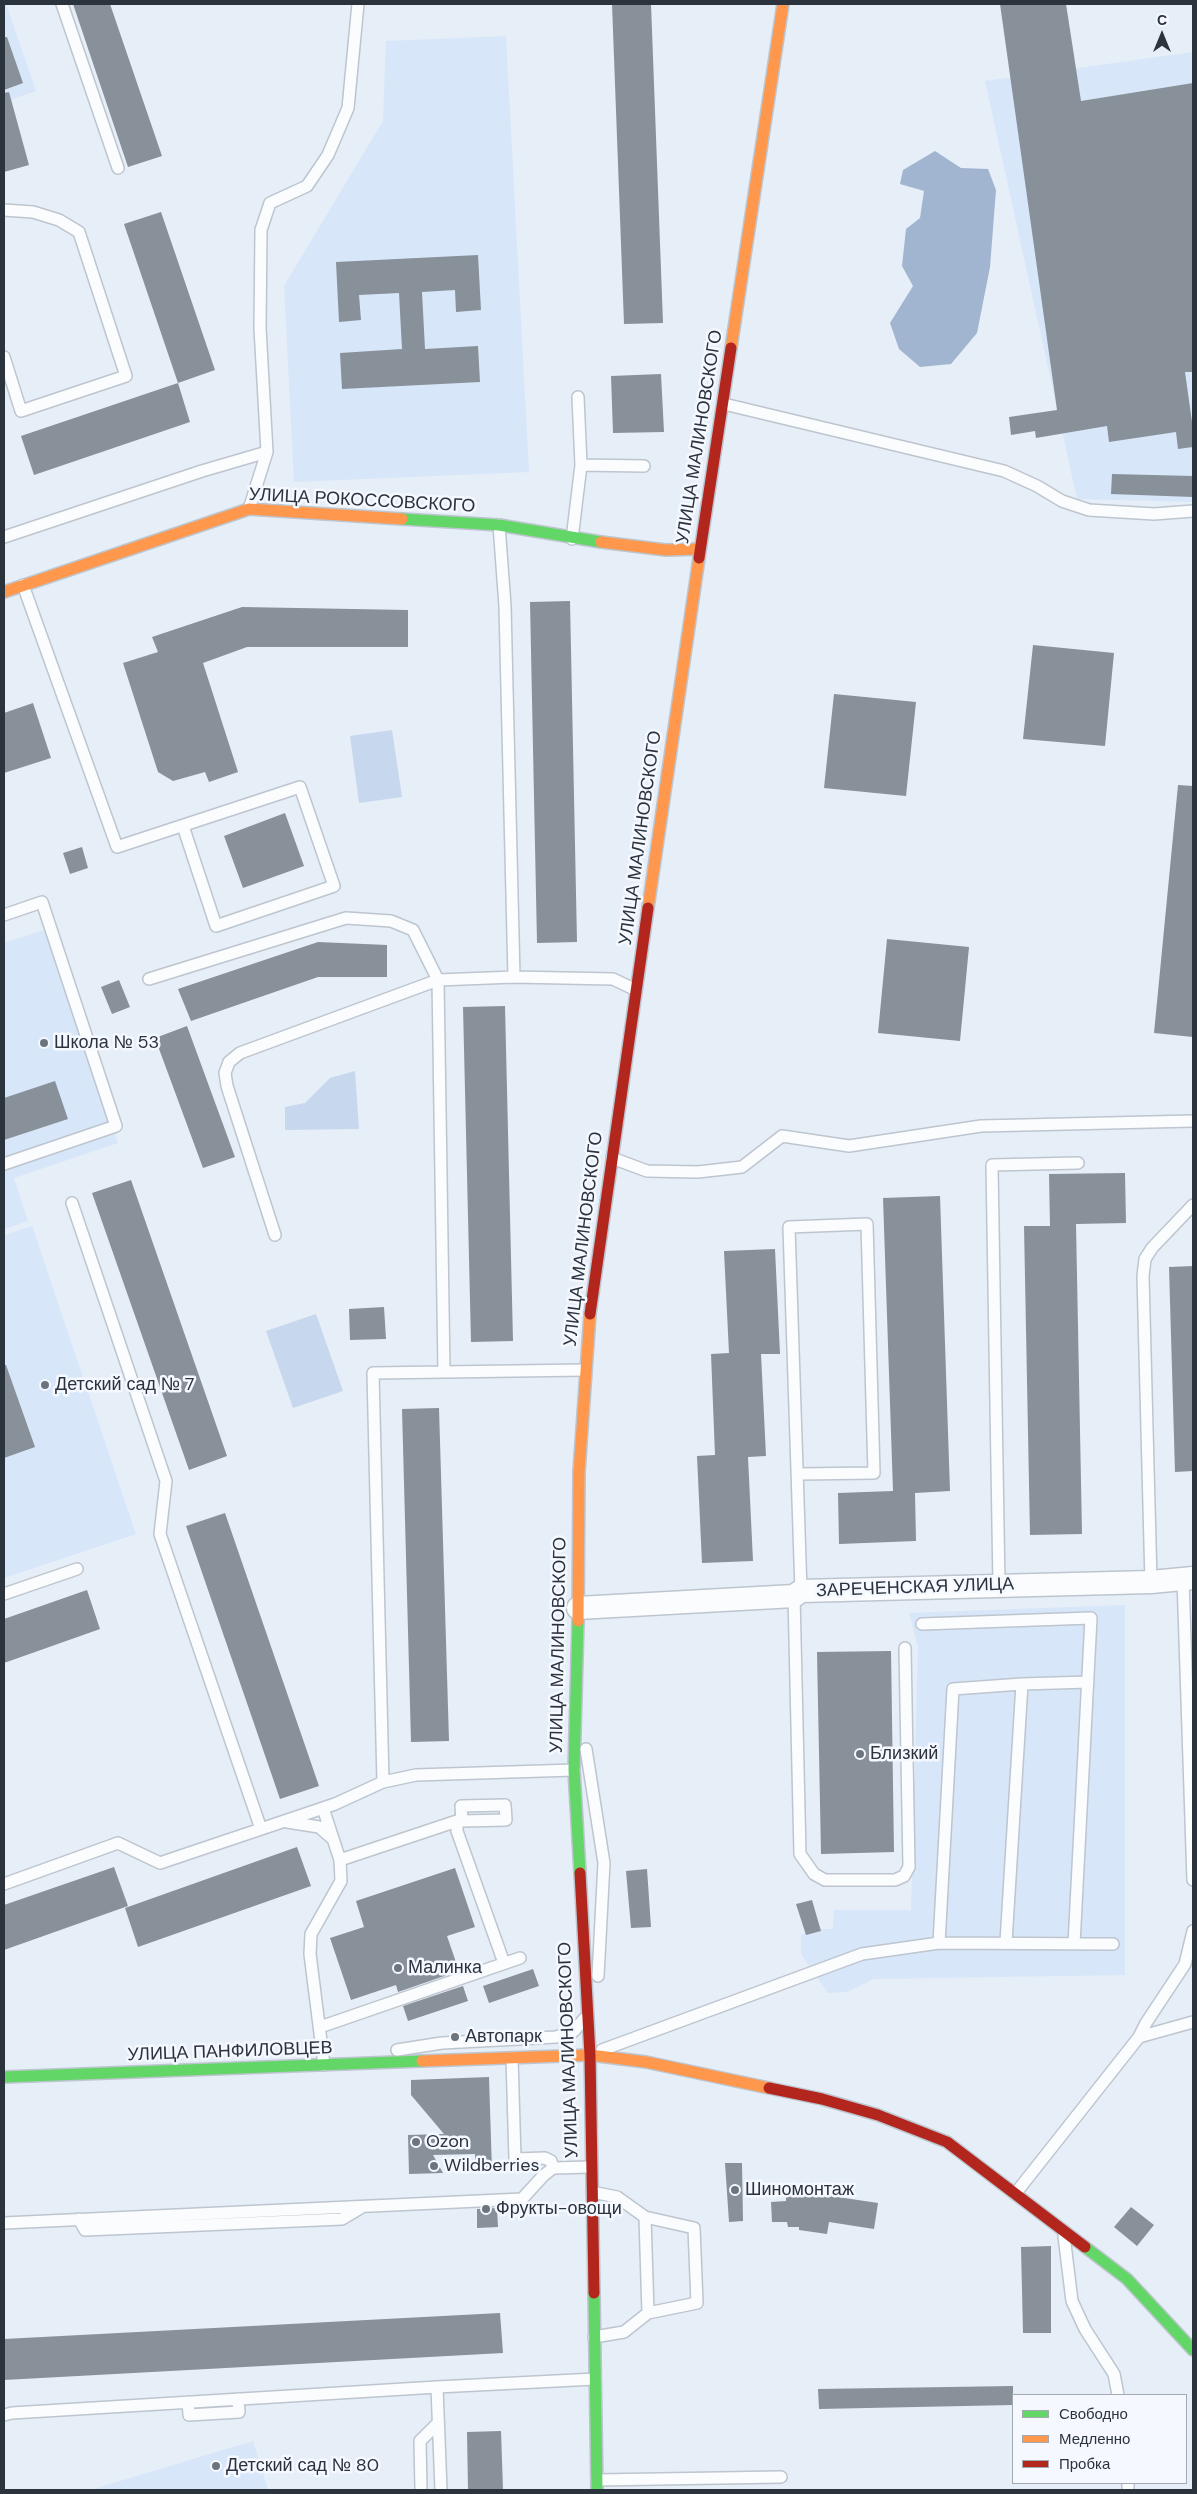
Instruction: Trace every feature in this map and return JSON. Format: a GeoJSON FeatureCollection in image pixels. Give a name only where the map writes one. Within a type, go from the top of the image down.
{"type":"FeatureCollection","features":[{"type":"Feature","properties":{"kind":"street","name":"УЛИЦА МАЛИНОВСКОГО"},"geometry":{"type":"LineString","coordinates":[[597,2485],[590,2191],[590,2055],[574,1770],[579,1472],[586,1370],[592,1294],[700,549],[724,404],[783,4]]}},
{"type":"Feature","properties":{"kind":"street","name":"УЛИЦА РОКОССОВСКОГО"},"geometry":{"type":"LineString","coordinates":[[4,592],[249,509],[499,525],[572,539],[666,550],[700,549]]}},
{"type":"Feature","properties":{"kind":"street","name":"ЗАРЕЧЕНСКАЯ УЛИЦА"},"geometry":{"type":"LineString","coordinates":[[578,1608],[798,1594],[999,1585],[1151,1582],[1188,1578]]}},
{"type":"Feature","properties":{"kind":"street"},"geometry":{"type":"LineString","coordinates":[[512,2058],[590,2055],[655,2064],[822,2099],[878,2115],[947,2142],[1127,2279],[1193,2350]]}},
{"type":"Feature","properties":{"kind":"street","name":"УЛИЦА ПАНФИЛОВЦЕВ"},"geometry":{"type":"LineString","coordinates":[[4,2077],[512,2058]]}},
{"type":"Feature","properties":{"kind":"lane"},"geometry":{"type":"LineString","coordinates":[[62,4],[118,168]]}},
{"type":"Feature","properties":{"kind":"lane"},"geometry":{"type":"LineString","coordinates":[[249,509],[267,452],[260,328],[261,230],[270,203],[308,186],[328,155],[348,108],[358,4]]}},
{"type":"Feature","properties":{"kind":"lane"},"geometry":{"type":"LineString","coordinates":[[4,210],[33,212],[59,220],[79,232],[126,376],[21,411],[4,357]]}},
{"type":"Feature","properties":{"kind":"lane"},"geometry":{"type":"LineString","coordinates":[[572,539],[581,465],[578,397]]}},
{"type":"Feature","properties":{"kind":"lane"},"geometry":{"type":"LineString","coordinates":[[724,404],[1004,471],[1037,486],[1062,501],[1089,510],[1154,514],[1193,511]]}},
{"type":"Feature","properties":{"kind":"lane"},"geometry":{"type":"LineString","coordinates":[[4,537],[202,471],[267,452]]}},
{"type":"Feature","properties":{"kind":"lane"},"geometry":{"type":"LineString","coordinates":[[581,465],[644,466]]}},
{"type":"Feature","properties":{"kind":"lane"},"geometry":{"type":"LineString","coordinates":[[499,525],[505,606],[514,976]]}},
{"type":"Feature","properties":{"kind":"lane"},"geometry":{"type":"LineString","coordinates":[[23,585],[117,847],[300,787],[334,886],[216,926],[183,826]]}},
{"type":"Feature","properties":{"kind":"lane"},"geometry":{"type":"LineString","coordinates":[[4,915],[42,902],[116,1126],[4,1164]]}},
{"type":"Feature","properties":{"kind":"lane"},"geometry":{"type":"LineString","coordinates":[[149,979],[346,918],[391,920],[413,930],[438,980],[444,1372]]}},
{"type":"Feature","properties":{"kind":"lane"},"geometry":{"type":"LineString","coordinates":[[276,1235],[227,1086],[225,1073],[229,1062],[240,1053],[438,980],[514,976],[613,979],[636,990]]}},
{"type":"Feature","properties":{"kind":"lane"},"geometry":{"type":"LineString","coordinates":[[612,1158],[647,1171],[698,1172],[742,1167],[782,1136],[849,1146],[981,1126],[1193,1121]]}},
{"type":"Feature","properties":{"kind":"lane"},"geometry":{"type":"LineString","coordinates":[[999,1585],[992,1165],[1078,1163]]}},
{"type":"Feature","properties":{"kind":"lane"},"geometry":{"type":"LineString","coordinates":[[72,1203],[166,1481],[160,1534],[261,1829]]}},
{"type":"Feature","properties":{"kind":"lane"},"geometry":{"type":"LineString","coordinates":[[1151,1582],[1143,1276],[1145,1259],[1152,1248],[1193,1205]]}},
{"type":"Feature","properties":{"kind":"lane"},"geometry":{"type":"LineString","coordinates":[[799,1474],[874,1473],[867,1224],[789,1227],[799,1474],[800,1854],[814,1874],[825,1880],[895,1880],[904,1876],[909,1867],[905,1648]]}},
{"type":"Feature","properties":{"kind":"lane"},"geometry":{"type":"LineString","coordinates":[[382,1782],[372,1373],[586,1370]]}},
{"type":"Feature","properties":{"kind":"lane"},"geometry":{"type":"LineString","coordinates":[[4,1594],[77,1569]]}},
{"type":"Feature","properties":{"kind":"lane"},"geometry":{"type":"LineString","coordinates":[[1188,1578],[1193,1880]]}},
{"type":"Feature","properties":{"kind":"lane"},"geometry":{"type":"LineString","coordinates":[[922,1624],[1091,1618],[1074,1944]]}},
{"type":"Feature","properties":{"kind":"lane"},"geometry":{"type":"LineString","coordinates":[[938,1943],[953,1689],[1088,1682]]}},
{"type":"Feature","properties":{"kind":"lane"},"geometry":{"type":"LineString","coordinates":[[1006,1942],[1022,1684]]}},
{"type":"Feature","properties":{"kind":"lane"},"geometry":{"type":"LineString","coordinates":[[323,1808],[340,1860],[341,1881],[311,1934],[310,1954],[324,2064],[442,2043],[556,2037],[574,2031],[587,2015],[597,1994],[604,1863],[576,1688]]}},
{"type":"Feature","properties":{"kind":"lane"},"geometry":{"type":"LineString","coordinates":[[4,1884],[118,1843],[160,1863],[323,1808],[382,1782],[425,1774],[574,1770]]}},
{"type":"Feature","properties":{"kind":"lane"},"geometry":{"type":"LineString","coordinates":[[340,1860],[459,1821],[457,1831],[504,1963]]}},
{"type":"Feature","properties":{"kind":"lane"},"geometry":{"type":"LineString","coordinates":[[281,1822],[319,1827],[333,1839]]}},
{"type":"Feature","properties":{"kind":"lane"},"geometry":{"type":"LineString","coordinates":[[1015,2194],[1139,2037],[1184,1964],[1193,1931]]}},
{"type":"Feature","properties":{"kind":"lane"},"geometry":{"type":"LineString","coordinates":[[590,2055],[862,1954],[938,1943],[1113,1944]]}},
{"type":"Feature","properties":{"kind":"lane"},"geometry":{"type":"LineString","coordinates":[[320,2026],[520,1958]]}},
{"type":"Feature","properties":{"kind":"lane"},"geometry":{"type":"LineString","coordinates":[[1139,2037],[1193,2022]]}},
{"type":"Feature","properties":{"kind":"lane"},"geometry":{"type":"LineString","coordinates":[[512,2058],[515,2159],[545,2158],[551,2161],[554,2168]]}},
{"type":"Feature","properties":{"kind":"lane"},"geometry":{"type":"LineString","coordinates":[[4,2223],[522,2199],[543,2176],[554,2168],[590,2167]]}},
{"type":"Feature","properties":{"kind":"lane"},"geometry":{"type":"LineString","coordinates":[[590,2191],[617,2197],[646,2218],[694,2228],[697,2303],[648,2313],[624,2332],[594,2337]]}},
{"type":"Feature","properties":{"kind":"lane"},"geometry":{"type":"LineString","coordinates":[[646,2218],[648,2313]]}},
{"type":"Feature","properties":{"kind":"lane"},"geometry":{"type":"LineString","coordinates":[[1064,2231],[1072,2301],[1085,2329],[1114,2374],[1118,2394]]}},
{"type":"Feature","properties":{"kind":"lane"},"geometry":{"type":"LineString","coordinates":[[4,2415],[437,2386],[595,2379]]}},
{"type":"Feature","properties":{"kind":"lane"},"geometry":{"type":"LineString","coordinates":[[437,2386],[440,2490]]}},
{"type":"Feature","properties":{"kind":"lane"},"geometry":{"type":"LineString","coordinates":[[421,2490],[420,2441],[438,2423]]}},
{"type":"Feature","properties":{"kind":"lane"},"geometry":{"type":"LineString","coordinates":[[597,2485],[781,2477]]}},
{"type":"Feature","properties":{"kind":"shaded area"},"geometry":{"type":"Polygon","coordinates":[[[4,4],[6,4],[36,91],[4,102],[4,4]]]}},
{"type":"Feature","properties":{"kind":"shaded area"},"geometry":{"type":"Polygon","coordinates":[[[506,36],[529,472],[294,482],[284,286],[383,121],[386,41],[506,36]]]}},
{"type":"Feature","properties":{"kind":"shaded area"},"geometry":{"type":"Polygon","coordinates":[[[1193,52],[1193,502],[1077,499],[985,81],[1193,52]]]}},
{"type":"Feature","properties":{"kind":"shaded area"},"geometry":{"type":"Polygon","coordinates":[[[935,151],[961,168],[988,169],[996,190],[990,267],[977,333],[951,364],[920,367],[899,349],[890,323],[913,286],[902,266],[906,229],[920,218],[924,191],[900,184],[903,170],[935,151]]]}},
{"type":"Feature","properties":{"kind":"shaded area"},"geometry":{"type":"Polygon","coordinates":[[[392,730],[402,797],[359,803],[350,736],[392,730]]]}},
{"type":"Feature","properties":{"kind":"shaded area","name":"Школа № 53"},"geometry":{"type":"Polygon","coordinates":[[[47,929],[118,1143],[14,1178],[28,1221],[4,1229],[4,943],[47,929]]]}},
{"type":"Feature","properties":{"kind":"shaded area"},"geometry":{"type":"Polygon","coordinates":[[[355,1071],[359,1129],[285,1130],[285,1107],[305,1103],[330,1078],[355,1071]]]}},
{"type":"Feature","properties":{"kind":"shaded area","name":"Детский сад № 7"},"geometry":{"type":"Polygon","coordinates":[[[32,1226],[136,1534],[4,1578],[4,1235],[32,1226]]]}},
{"type":"Feature","properties":{"kind":"shaded area"},"geometry":{"type":"Polygon","coordinates":[[[316,1314],[343,1391],[293,1408],[266,1331],[316,1314]]]}},
{"type":"Feature","properties":{"kind":"shaded area"},"geometry":{"type":"Polygon","coordinates":[[[1125,1605],[1125,1975],[874,1979],[847,1992],[828,1993],[801,1954],[801,1934],[813,1933],[813,1929],[833,1929],[834,1910],[911,1910],[918,1647],[909,1613],[1125,1605]]]}},
{"type":"Feature","properties":{"kind":"shaded area","name":"Детский сад № 80"},"geometry":{"type":"Polygon","coordinates":[[[253,2441],[268,2490],[90,2490],[253,2441]]]}},
{"type":"Feature","properties":{"kind":"building"},"geometry":{"type":"Polygon","coordinates":[[[73,4],[110,4],[162,156],[128,167],[73,4]]]}},
{"type":"Feature","properties":{"kind":"building"},"geometry":{"type":"Polygon","coordinates":[[[612,4],[651,4],[663,323],[624,324],[612,4]]]}},
{"type":"Feature","properties":{"kind":"building"},"geometry":{"type":"Polygon","coordinates":[[[1000,4],[1066,4],[1081,101],[1193,83],[1193,372],[1185,372],[1193,429],[1193,447],[1178,449],[1176,432],[1109,442],[1107,426],[1036,438],[1035,431],[1011,435],[1009,417],[1057,410],[1000,4]]]}},
{"type":"Feature","properties":{"kind":"building"},"geometry":{"type":"Polygon","coordinates":[[[4,37],[7,37],[23,83],[4,90],[4,37]]]}},
{"type":"Feature","properties":{"kind":"building"},"geometry":{"type":"Polygon","coordinates":[[[9,92],[29,165],[4,172],[4,93],[9,92]]]}},
{"type":"Feature","properties":{"kind":"building"},"geometry":{"type":"Polygon","coordinates":[[[161,212],[215,370],[178,383],[124,224],[161,212]]]}},
{"type":"Feature","properties":{"kind":"building"},"geometry":{"type":"Polygon","coordinates":[[[478,255],[481,310],[456,312],[455,290],[422,292],[425,349],[478,346],[480,382],[342,389],[340,353],[402,349],[399,293],[359,295],[361,320],[339,322],[336,262],[478,255]]]}},
{"type":"Feature","properties":{"kind":"building"},"geometry":{"type":"Polygon","coordinates":[[[661,374],[664,432],[613,433],[611,376],[661,374]]]}},
{"type":"Feature","properties":{"kind":"building"},"geometry":{"type":"Polygon","coordinates":[[[178,383],[190,422],[34,475],[21,436],[178,383]]]}},
{"type":"Feature","properties":{"kind":"building"},"geometry":{"type":"Polygon","coordinates":[[[1112,474],[1193,476],[1193,497],[1111,494],[1112,474]]]}},
{"type":"Feature","properties":{"kind":"building"},"geometry":{"type":"Polygon","coordinates":[[[570,601],[577,942],[537,943],[530,602],[570,601]]]}},
{"type":"Feature","properties":{"kind":"building"},"geometry":{"type":"Polygon","coordinates":[[[242,607],[408,610],[408,647],[247,647],[203,663],[238,772],[209,782],[205,772],[173,781],[158,772],[123,663],[158,652],[152,637],[242,607]]]}},
{"type":"Feature","properties":{"kind":"building"},"geometry":{"type":"Polygon","coordinates":[[[1033,645],[1114,653],[1105,746],[1023,739],[1033,645]]]}},
{"type":"Feature","properties":{"kind":"building"},"geometry":{"type":"Polygon","coordinates":[[[834,694],[916,702],[906,796],[824,788],[834,694]]]}},
{"type":"Feature","properties":{"kind":"building"},"geometry":{"type":"Polygon","coordinates":[[[33,703],[51,758],[4,773],[4,713],[33,703]]]}},
{"type":"Feature","properties":{"kind":"building"},"geometry":{"type":"Polygon","coordinates":[[[1178,785],[1193,786],[1193,1037],[1154,1033],[1178,785]]]}},
{"type":"Feature","properties":{"kind":"building"},"geometry":{"type":"Polygon","coordinates":[[[285,813],[304,866],[243,888],[224,836],[285,813]]]}},
{"type":"Feature","properties":{"kind":"building"},"geometry":{"type":"Polygon","coordinates":[[[82,847],[88,868],[70,874],[63,853],[82,847]]]}},
{"type":"Feature","properties":{"kind":"building"},"geometry":{"type":"Polygon","coordinates":[[[887,939],[969,947],[960,1041],[878,1033],[887,939]]]}},
{"type":"Feature","properties":{"kind":"building"},"geometry":{"type":"Polygon","coordinates":[[[318,942],[387,945],[387,977],[318,977],[191,1021],[178,989],[318,942]]]}},
{"type":"Feature","properties":{"kind":"building"},"geometry":{"type":"Polygon","coordinates":[[[119,980],[130,1007],[112,1014],[101,987],[119,980]]]}},
{"type":"Feature","properties":{"kind":"building"},"geometry":{"type":"Polygon","coordinates":[[[505,1006],[513,1341],[471,1342],[463,1007],[505,1006]]]}},
{"type":"Feature","properties":{"kind":"building"},"geometry":{"type":"Polygon","coordinates":[[[187,1026],[235,1157],[203,1168],[155,1038],[187,1026]]]}},
{"type":"Feature","properties":{"kind":"building"},"geometry":{"type":"Polygon","coordinates":[[[55,1081],[68,1119],[4,1140],[4,1098],[55,1081]]]}},
{"type":"Feature","properties":{"kind":"building"},"geometry":{"type":"Polygon","coordinates":[[[1125,1173],[1126,1223],[1076,1224],[1082,1534],[1030,1535],[1024,1226],[1050,1226],[1049,1174],[1125,1173]]]}},
{"type":"Feature","properties":{"kind":"building"},"geometry":{"type":"Polygon","coordinates":[[[131,1180],[227,1456],[189,1470],[92,1193],[131,1180]]]}},
{"type":"Feature","properties":{"kind":"building"},"geometry":{"type":"Polygon","coordinates":[[[940,1196],[950,1491],[915,1493],[916,1541],[839,1544],[838,1493],[893,1491],[883,1198],[940,1196]]]}},
{"type":"Feature","properties":{"kind":"building"},"geometry":{"type":"Polygon","coordinates":[[[775,1249],[780,1354],[761,1354],[766,1456],[748,1457],[753,1561],[702,1563],[697,1456],[715,1455],[711,1354],[729,1353],[724,1251],[775,1249]]]}},
{"type":"Feature","properties":{"kind":"building"},"geometry":{"type":"Polygon","coordinates":[[[1193,1266],[1193,1471],[1175,1472],[1169,1267],[1193,1266]]]}},
{"type":"Feature","properties":{"kind":"building"},"geometry":{"type":"Polygon","coordinates":[[[384,1307],[386,1339],[350,1340],[349,1309],[384,1307]]]}},
{"type":"Feature","properties":{"kind":"building"},"geometry":{"type":"Polygon","coordinates":[[[4,1365],[6,1365],[35,1447],[4,1458],[4,1365]]]}},
{"type":"Feature","properties":{"kind":"building"},"geometry":{"type":"Polygon","coordinates":[[[439,1408],[449,1741],[411,1742],[402,1409],[439,1408]]]}},
{"type":"Feature","properties":{"kind":"building"},"geometry":{"type":"Polygon","coordinates":[[[225,1513],[319,1786],[280,1799],[186,1526],[225,1513]]]}},
{"type":"Feature","properties":{"kind":"building"},"geometry":{"type":"Polygon","coordinates":[[[87,1590],[100,1629],[4,1663],[4,1619],[87,1590]]]}},
{"type":"Feature","properties":{"kind":"building"},"geometry":{"type":"Polygon","coordinates":[[[891,1651],[894,1852],[821,1854],[817,1652],[891,1651]]]}},
{"type":"Feature","properties":{"kind":"building"},"geometry":{"type":"Polygon","coordinates":[[[297,1847],[311,1886],[138,1947],[125,1908],[297,1847]]]}},
{"type":"Feature","properties":{"kind":"building"},"geometry":{"type":"Polygon","coordinates":[[[114,1867],[128,1906],[4,1950],[4,1905],[114,1867]]]}},
{"type":"Feature","properties":{"kind":"building"},"geometry":{"type":"Polygon","coordinates":[[[455,1868],[475,1927],[447,1936],[459,1971],[398,1992],[396,1985],[351,2000],[330,1938],[364,1927],[356,1901],[455,1868]]]}},
{"type":"Feature","properties":{"kind":"building"},"geometry":{"type":"Polygon","coordinates":[[[647,1869],[651,1927],[631,1928],[626,1871],[647,1869]]]}},
{"type":"Feature","properties":{"kind":"building"},"geometry":{"type":"Polygon","coordinates":[[[812,1900],[821,1931],[806,1935],[796,1904],[812,1900]]]}},
{"type":"Feature","properties":{"kind":"building"},"geometry":{"type":"Polygon","coordinates":[[[533,1969],[539,1986],[489,2003],[483,1986],[533,1969]]]}},
{"type":"Feature","properties":{"kind":"building"},"geometry":{"type":"Polygon","coordinates":[[[463,1986],[468,2001],[408,2021],[403,2006],[463,1986]]]}},
{"type":"Feature","properties":{"kind":"building"},"geometry":{"type":"Polygon","coordinates":[[[489,2077],[492,2171],[476,2172],[475,2154],[433,2155],[443,2173],[409,2174],[408,2135],[444,2134],[411,2095],[411,2080],[489,2077]]]}},
{"type":"Feature","properties":{"kind":"building","name":"Шиномонтаж"},"geometry":{"type":"Polygon","coordinates":[[[725,2163],[742,2163],[743,2221],[729,2222],[725,2163]]]}},
{"type":"Feature","properties":{"kind":"building"},"geometry":{"type":"Polygon","coordinates":[[[804,2192],[878,2203],[874,2229],[829,2222],[827,2234],[799,2230],[799,2227],[788,2227],[787,2222],[772,2222],[771,2202],[786,2201],[786,2195],[804,2195],[804,2192]]]}},
{"type":"Feature","properties":{"kind":"building"},"geometry":{"type":"Polygon","coordinates":[[[1131,2207],[1154,2225],[1137,2246],[1114,2227],[1131,2207]]]}},
{"type":"Feature","properties":{"kind":"building"},"geometry":{"type":"Polygon","coordinates":[[[497,2208],[498,2227],[477,2228],[477,2209],[497,2208]]]}},
{"type":"Feature","properties":{"kind":"building"},"geometry":{"type":"Polygon","coordinates":[[[1051,2246],[1051,2333],[1023,2333],[1021,2247],[1051,2246]]]}},
{"type":"Feature","properties":{"kind":"building"},"geometry":{"type":"Polygon","coordinates":[[[500,2313],[503,2353],[4,2380],[4,2339],[500,2313]]]}},
{"type":"Feature","properties":{"kind":"building"},"geometry":{"type":"Polygon","coordinates":[[[1013,2386],[1013,2394],[1012,2405],[819,2409],[818,2389],[1013,2386]]]}},
{"type":"Feature","properties":{"kind":"building"},"geometry":{"type":"Polygon","coordinates":[[[501,2431],[503,2490],[468,2490],[467,2432],[501,2431]]]}},
{"type":"Feature","properties":{"kind":"traffic: fast"},"geometry":{"type":"LineString","coordinates":[[402,519],[499,525],[601,542]]}},
{"type":"Feature","properties":{"kind":"traffic: fast"},"geometry":{"type":"LineString","coordinates":[[578,1621],[574,1770],[580,1873]]}},
{"type":"Feature","properties":{"kind":"traffic: fast"},"geometry":{"type":"LineString","coordinates":[[4,2077],[422,2061]]}},
{"type":"Feature","properties":{"kind":"traffic: fast"},"geometry":{"type":"LineString","coordinates":[[1085,2247],[1127,2279],[1193,2350]]}},
{"type":"Feature","properties":{"kind":"traffic: fast"},"geometry":{"type":"LineString","coordinates":[[594,2293],[597,2490]]}},
{"type":"Feature","properties":{"kind":"traffic: slow"},"geometry":{"type":"LineString","coordinates":[[731,348],[783,4]]}},
{"type":"Feature","properties":{"kind":"traffic: slow"},"geometry":{"type":"LineString","coordinates":[[4,592],[249,509],[402,519]]}},
{"type":"Feature","properties":{"kind":"traffic: slow"},"geometry":{"type":"LineString","coordinates":[[601,542],[666,550],[700,549]]}},
{"type":"Feature","properties":{"kind":"traffic: slow"},"geometry":{"type":"LineString","coordinates":[[648,908],[699,558]]}},
{"type":"Feature","properties":{"kind":"traffic: slow"},"geometry":{"type":"LineString","coordinates":[[578,1621],[579,1472],[590,1314]]}},
{"type":"Feature","properties":{"kind":"traffic: slow"},"geometry":{"type":"LineString","coordinates":[[422,2061],[590,2055],[646,2062],[769,2088]]}},
{"type":"Feature","properties":{"kind":"traffic: jam"},"geometry":{"type":"LineString","coordinates":[[699,558],[731,348]]}},
{"type":"Feature","properties":{"kind":"traffic: jam"},"geometry":{"type":"LineString","coordinates":[[590,1314],[648,908]]}},
{"type":"Feature","properties":{"kind":"traffic: jam"},"geometry":{"type":"LineString","coordinates":[[580,1873],[590,2055],[594,2293]]}},
{"type":"Feature","properties":{"kind":"traffic: jam"},"geometry":{"type":"LineString","coordinates":[[769,2088],[822,2099],[878,2115],[947,2142],[1085,2247]]}},
{"type":"Feature","properties":{"kind":"place","name":"Школа № 53"},"geometry":{"type":"Point","coordinates":[44,1043]}},
{"type":"Feature","properties":{"kind":"place","name":"Детский сад № 7"},"geometry":{"type":"Point","coordinates":[45,1385]}},
{"type":"Feature","properties":{"kind":"place","name":"Близкий"},"geometry":{"type":"Point","coordinates":[860,1754]}},
{"type":"Feature","properties":{"kind":"place","name":"Малинка"},"geometry":{"type":"Point","coordinates":[398,1968]}},
{"type":"Feature","properties":{"kind":"place","name":"Автопарк"},"geometry":{"type":"Point","coordinates":[455,2037]}},
{"type":"Feature","properties":{"kind":"place","name":"Ozon"},"geometry":{"type":"Point","coordinates":[416,2142]}},
{"type":"Feature","properties":{"kind":"place","name":"Wildberries"},"geometry":{"type":"Point","coordinates":[434,2166]}},
{"type":"Feature","properties":{"kind":"place","name":"Шиномонтаж"},"geometry":{"type":"Point","coordinates":[735,2190]}},
{"type":"Feature","properties":{"kind":"place","name":"Фрукты-овощи"},"geometry":{"type":"Point","coordinates":[486,2209]}},
{"type":"Feature","properties":{"kind":"place","name":"Детский сад № 80"},"geometry":{"type":"Point","coordinates":[216,2466]}}]}
